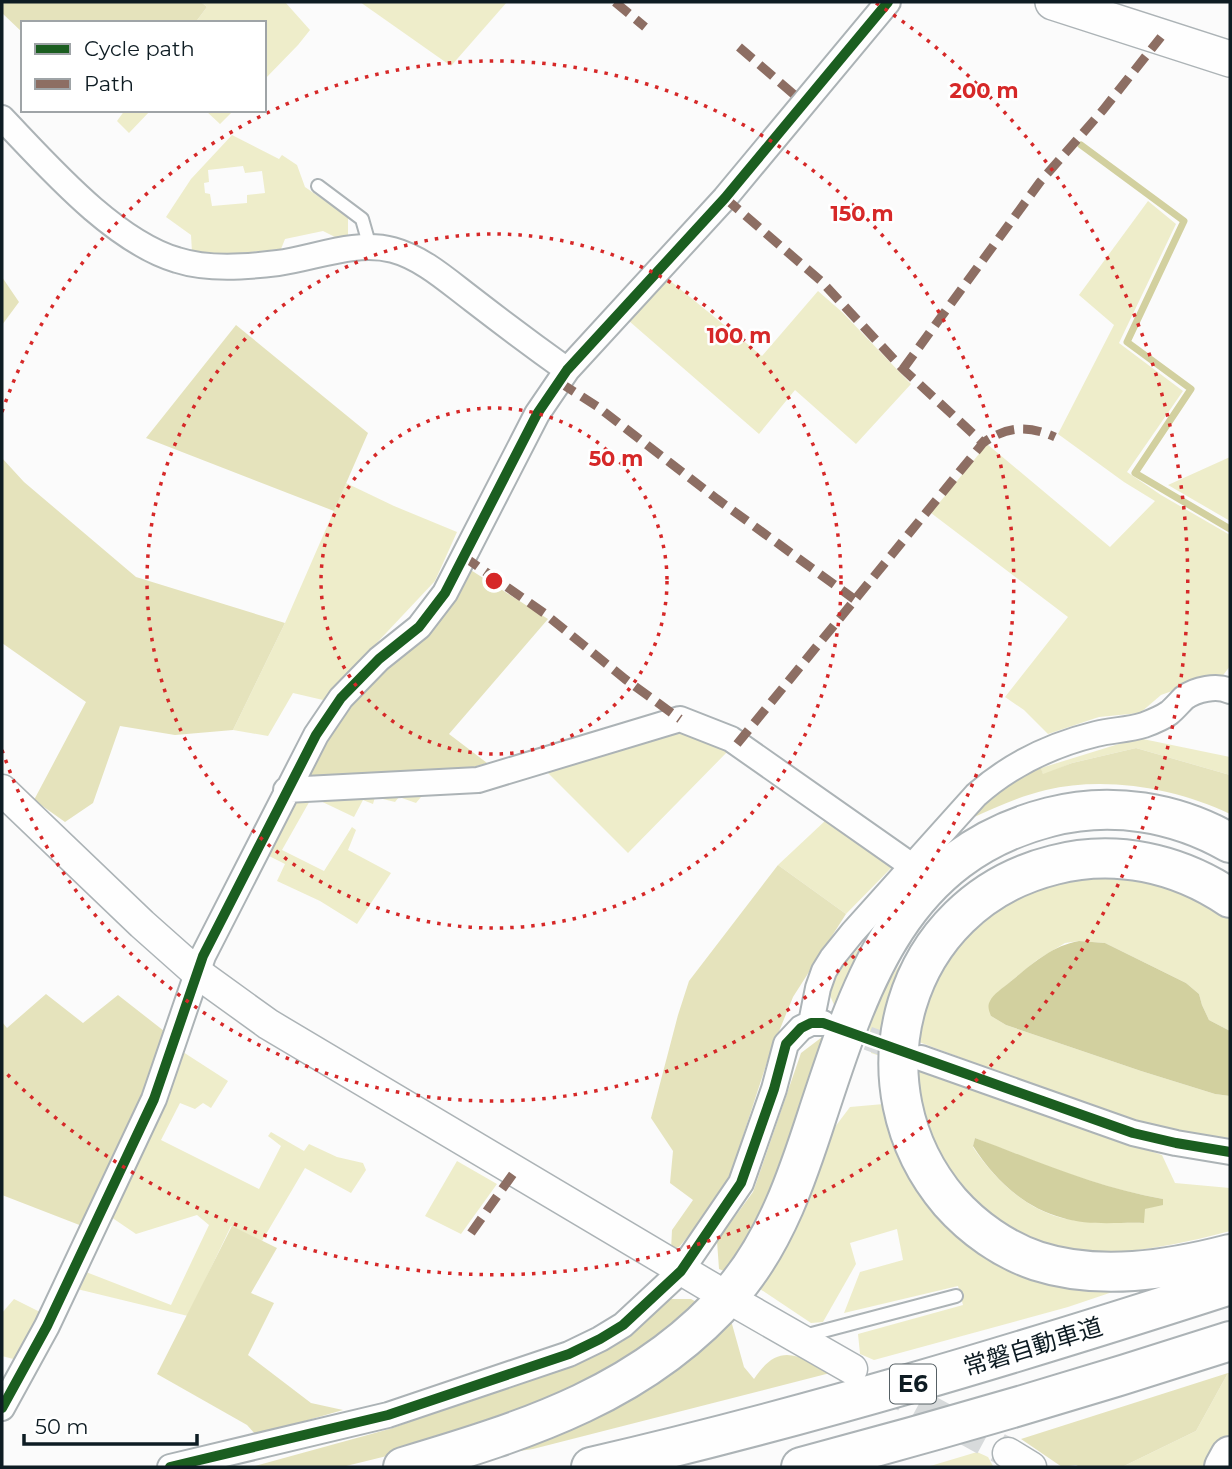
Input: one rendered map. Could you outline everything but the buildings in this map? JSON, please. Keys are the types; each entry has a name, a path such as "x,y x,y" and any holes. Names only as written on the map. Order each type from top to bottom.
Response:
{"highway":[{"path":"403,1467 492,1441 595,1397 658,1361 710,1317 735,1289 776,1224 807,1146 856,1005 887,939 906,911 927,888 966,854 1001,833 1030,822 1089,810 1153,813 1182,821 1230,843"},
{"path":"1230,898 1185,873 1131,860 1071,860 1041,868 1009,882 977,902 954,923 934,948 917,976 906,1004 897,1061 903,1113 911,1140 924,1166 958,1211 981,1231 1007,1248 1037,1261 1072,1269 1104,1271 1171,1267 1230,1254"},
{"name":"常磐自動車道","path":"591,1467 662,1451 916,1383 1230,1285"},
{"name":"E6","path":"801,1467 932,1433 1230,1341"},
{"path":"1224,1467 1230,1456"}],"main road":[{"path":"1053,2 1230,59"}],"street":[{"path":"2,1408 47,1326 154,1100 196,972 316,735 341,698 379,659 419,626 444,593 537,414 567,370 725,198 888,2"},
{"path":"2,118 67,186 142,246 178,261 198,265 233,266 274,264 341,250 370,247 404,253 434,271 567,370"},
{"path":"170,1467 388,1415 569,1354 622,1325 681,1271 741,1182 774,1089 786,1044 801,1028 817,1023 818,988 832,958 976,795 1012,767 1052,747 1097,733 1157,720 1169,713 1186,696 1201,691 1221,687 1230,691"},
{"path":"286,790 478,780 680,719 731,739 912,866"},
{"path":"2,790 196,972 268,1024 712,1288"},
{"path":"921,1058 1133,1133 1230,1152"},
{"path":"742,1306 852,1369"}],"lane":[{"path":"318,186 362,219 370,247"},
{"path":"797,1338 956,1296"}],"green space":[{"path":"201,2 285,2 310,30 266,78 266,21 196,21 207,7"},
{"path":"360,2 507,2 451,66"},
{"path":"124,112 149,112 129,133 117,121"},
{"path":"207,112 232,112 220,124"},
{"path":"232,135 279,159 282,155 297,165 305,187 348,217 348,236 339,239 323,231 285,239 281,249 229,254 192,252 191,235 166,217 191,179","holes":["243,166 245,173 262,171 265,193 247,195 247,203 212,206 210,194 205,193 204,183 209,182 208,170"]},
{"path":"1148,201 1176,224 1119,343 1183,391 1127,472 1230,535 1230,666 1221,678 1194,683 1161,695 1140,713 1099,717 1048,734 1024,710 1005,697 1068,617 931,513 987,444 1110,547 1155,501 1058,434 1114,325 1079,295"},
{"path":"668,279 762,356 818,291 842,312 911,384 856,444 795,390 759,434 629,321"},
{"path":"1230,457 1230,521 1168,485"},
{"path":"346,483 457,532 435,581 323,700 293,693 268,736 233,730 285,623"},
{"path":"680,727 731,748 628,853 545,770"},
{"path":"1138,738 1230,757 1230,775 1136,748 1072,763 1043,775 1041,768"},
{"path":"412,793 421,797 416,803 399,797 395,802 375,797 373,804 363,800 354,817 312,797 282,850 324,871 352,827 356,830 348,850 391,873 357,924 320,901 277,881 285,864 263,853 296,795"},
{"path":"826,820 895,864 846,914 778,865"},
{"path":"1085,872 1152,875 1230,916 1230,1031 1209,1020 1199,994 1186,983 1105,943 1079,941 1065,943 1037,960 998,992 991,1016 1006,1025 1141,1071 1215,1094 1230,1096 1230,1138 1180,1133 1114,1115 919,1042 920,1020 945,960 990,912 1017,893"},
{"path":"884,920 837,1012 829,993 836,973"},
{"path":"912,947 883,1057 871,1053 869,1017 887,983"},
{"path":"183,1052 228,1081 211,1108 203,1103 195,1109 180,1103 161,1140 259,1189 281,1146 268,1136 271,1132 304,1151 309,1144 337,1157 363,1163 366,1170 351,1193 305,1168 262,1241 231,1226 188,1316 77,1289 86,1272 171,1305 209,1225 197,1215 136,1234 111,1217"},
{"path":"915,1068 1162,1155 1175,1183 1230,1188 1230,1231 1195,1240 1119,1252 1083,1252 1030,1239 984,1210 964,1191 947,1169 922,1121","holes":["975,1138 1091,1181 1163,1199 1163,1204 1144,1209 1144,1223 1085,1222 1052,1215 1025,1201 1001,1182 973,1147"]},
{"path":"895,1103 967,1231 1145,1281 1068,1307 874,1360 860,1354 858,1334 963,1305 958,1286 844,1313 860,1272 903,1260 897,1229 850,1243 856,1264 823,1322 811,1323 751,1283 819,1148 850,1107"},
{"path":"457,1161 497,1184 461,1234 425,1216"},
{"path":"14,1299 42,1313 17,1360 2,1356 2,1313"},
{"path":"1228,1373 1230,1467 1122,1467 1196,1431"},
{"path":"977,1452 988,1457 993,1466 927,1467"}],"shaded area":[{"path":"2,2 201,2 207,7 196,21 21,21 21,31 2,13"},
{"path":"2,277 19,302 2,325"},
{"path":"236,325 368,433 334,511 146,438"},
{"path":"2,458 24,482 136,577 285,623 233,730 175,735 120,726 93,803 65,822 34,800 86,702 2,643"},
{"path":"466,567 548,619 449,734 487,763 463,770 307,782 305,777 333,727"},
{"path":"1136,748 1230,775 1230,814 1163,791 1092,784 1046,790 970,819 1003,790 1041,768 1043,774 1072,763"},
{"path":"778,865 846,914 793,997 769,1056 729,1179 690,1234 679,1247 671,1250 672,1230 693,1200 670,1183 673,1151 651,1118 678,1015 689,981"},
{"path":"1079,941 1105,943 1186,983 1199,994 1209,1020 1230,1031 1230,1096 1215,1094 1141,1071 1006,1025 991,1016 989,1003 998,991 1050,952"},
{"path":"46,994 83,1023 118,995 164,1031 133,1124 82,1226 2,1195 2,1022 7,1028"},
{"path":"830,1031 774,1193 729,1273 719,1269 717,1241 753,1192 801,1053"},
{"path":"975,1138 1091,1181 1163,1199 1163,1205 1145,1209 1144,1223 1083,1222 1063,1218 1035,1207 1011,1191 973,1146"},
{"path":"232,1226 277,1248 251,1293 274,1303 248,1355 311,1403 343,1410 256,1435 247,1425 157,1374"},
{"path":"666,1299 691,1299 702,1305 605,1375 519,1412 395,1454 342,1467 251,1467 393,1428 505,1386 577,1364 623,1341"},
{"path":"724,1320 732,1324 744,1367 754,1379 772,1359 790,1355 834,1372 533,1449 467,1459"},
{"path":"1228,1373 1196,1431 1122,1467 1062,1467 1021,1439"}],"waterway":[{"path":"1081,145 1184,221 1127,342 1191,389 1135,473 1230,529"}],"tunnel":[{"path":"834,1026 911,1054"},
{"path":"879,1383 1008,1453"}],"marked path":[{"path":"615,2 645,27"},
{"path":"903,369 1040,182 1103,110 1161,37"},
{"path":"739,47 805,104"},
{"path":"725,198 821,281 903,369 983,443"},
{"path":"559,382 598,407 717,499 854,599"},
{"path":"737,744 983,443 1001,433 1018,429 1036,430 1055,437"},
{"path":"463,556 544,613 625,679 680,719"},
{"path":"471,1233 515,1171"}],"cycle path":[{"path":"2,1408 47,1326 154,1099 203,956 316,735 341,698 379,659 419,627 445,593 537,414 567,370 725,198 888,2"},
{"path":"170,1467 388,1415 569,1354 623,1325 681,1271 741,1183 774,1089 786,1044 801,1028 811,1023 823,1023 1133,1133 1230,1152"}]}
